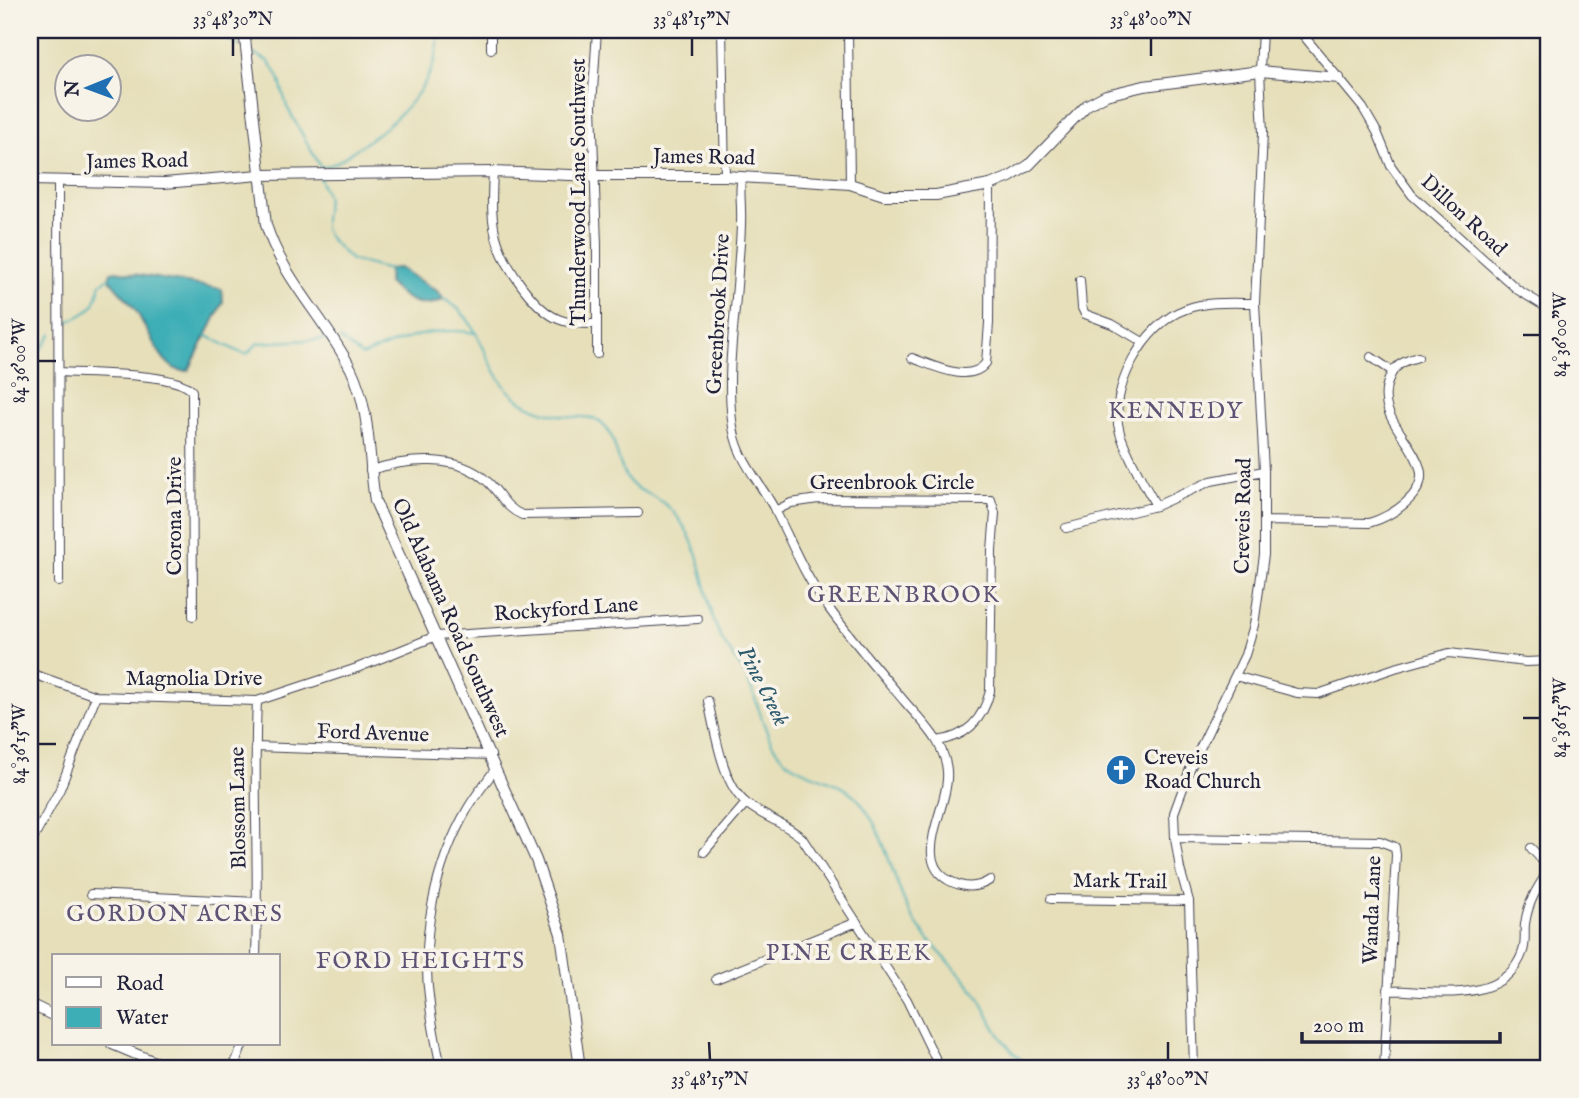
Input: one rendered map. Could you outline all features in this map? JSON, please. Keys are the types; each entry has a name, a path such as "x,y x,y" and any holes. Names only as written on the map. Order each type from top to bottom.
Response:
{"street":[{"name":"Old Alabama Road Southwest","path":"244,30 266,225 274,250 288,275 330,333 351,370 361,395 369,436 370,470 375,501 536,860 561,934 580,1068"},
{"path":"491,30 491,50"},
{"name":"Thunderwood Lane Southwest","path":"597,30 592,106 596,176 597,354"},
{"path":"722,30 725,176"},
{"path":"848,30 850,184"},
{"name":"Creveis Road","path":"1194,1068 1189,901 1180,869 1174,813 1215,715 1245,655 1254,625 1264,555 1264,471 1255,303 1263,133 1260,71 1262,30"},
{"name":"Dillon Road","path":"1299,30 1363,108 1377,132 1391,166 1412,195 1518,290 1549,309"},
{"name":"James Road","path":"30,180 164,183 260,175 494,172 596,176 725,176 850,184 895,196 936,195 990,185 1010,177 1029,165 1087,105 1105,95 1144,86 1260,71 1339,78"},
{"path":"494,172 492,208 497,242 507,263 526,290 550,314 574,323 597,324"},
{"name":"Greenbrook Drive","path":"742,177 739,260 731,346 732,421 743,459 775,511 823,601 937,741 947,768 947,780 932,837 934,863 943,876 956,883 974,886 984,885 990,880"},
{"path":"58,182 60,582"},
{"path":"912,358 942,370 962,372 977,370 986,363 989,324 990,185"},
{"path":"1080,280 1085,314 1112,324 1143,342"},
{"path":"1156,506 1120,433 1117,416 1120,393 1129,367 1156,326 1184,309 1220,303 1255,303"},
{"path":"1371,357 1392,371"},
{"path":"1264,522 1369,523 1381,519 1415,494 1421,480 1420,468 1388,414 1386,396 1392,371 1403,361 1418,357"},
{"name":"Corona Drive","path":"60,372 163,378 182,383 192,391 193,616"},
{"path":"370,470 419,462 457,464 481,475 507,505 523,515 638,513"},
{"path":"1066,528 1156,506 1211,481 1264,471"},
{"name":"Greenbrook Circle","path":"775,511 802,500 818,499 991,500 995,513 990,691 982,713 970,730 953,738 937,741"},
{"name":"Rockyford Lane","path":"436,636 698,619"},
{"name":"Magnolia Drive","path":"30,673 96,696 257,701 357,668 436,636"},
{"path":"1236,676 1297,693 1318,694 1449,653 1526,662 1549,660"},
{"path":"30,845 60,789 96,696"},
{"name":"Blossom Lane","path":"256,954 257,701"},
{"path":"708,701 730,783 746,803 790,827 803,838 907,1000 940,1068"},
{"name":"Ford Avenue","path":"255,747 491,755"},
{"path":"440,1068 427,978 429,919 449,848 468,808 496,768"},
{"path":"704,852 746,803"},
{"name":"Wanda Lane","path":"1175,838 1366,840 1388,843 1395,847 1384,1068"},
{"path":"1388,990 1468,991 1488,987 1509,974 1522,953 1529,903 1549,869 1531,848"},
{"path":"91,894 258,902"},
{"name":"Mark Trail","path":"1051,899 1189,901"},
{"path":"716,979 857,922"},
{"path":"30,1004 52,1015"},
{"path":"117,1046 169,1068"},
{"path":"233,1068 242,1046"}],"water":[{"path":"399,268 437,291 442,300 419,303 400,294 388,283 389,269"},
{"path":"111,272 222,289 223,302 189,370 180,371 164,359 134,308 109,278"}],"waterway":[{"path":"212,30 239,46"},
{"path":"322,167 337,162 374,137 415,98 433,66 438,30"},
{"path":"255,54 268,61 274,69 287,107 321,168"},
{"path":"320,178 327,199 324,229 330,239 351,260 389,270"},
{"path":"64,324 93,306 101,283 109,278"},
{"name":"Pine Creek","path":"444,299 466,318 501,381 516,398 539,410 565,416 589,417 602,424 612,437 622,470 629,481 665,504 679,519 695,550 718,632 747,679 772,743 791,764 839,785 861,803 876,827 906,905 920,929 975,992 997,1031 1030,1068"},
{"path":"340,339 362,356 403,340 431,333 475,333"},
{"path":"30,365 52,334"},
{"path":"205,335 247,354 258,343 327,339"}],"place":[{"name":"Creveis Road Church","path":"1121,770"}],"district":[{"name":"KENNEDY","path":"1176,411"},
{"name":"GREENBROOK","path":"904,595"},
{"name":"GORDON ACRES","path":"175,914"},
{"name":"PINE CREEK","path":"849,953"},
{"name":"FORD HEIGHTS","path":"421,961"}]}
